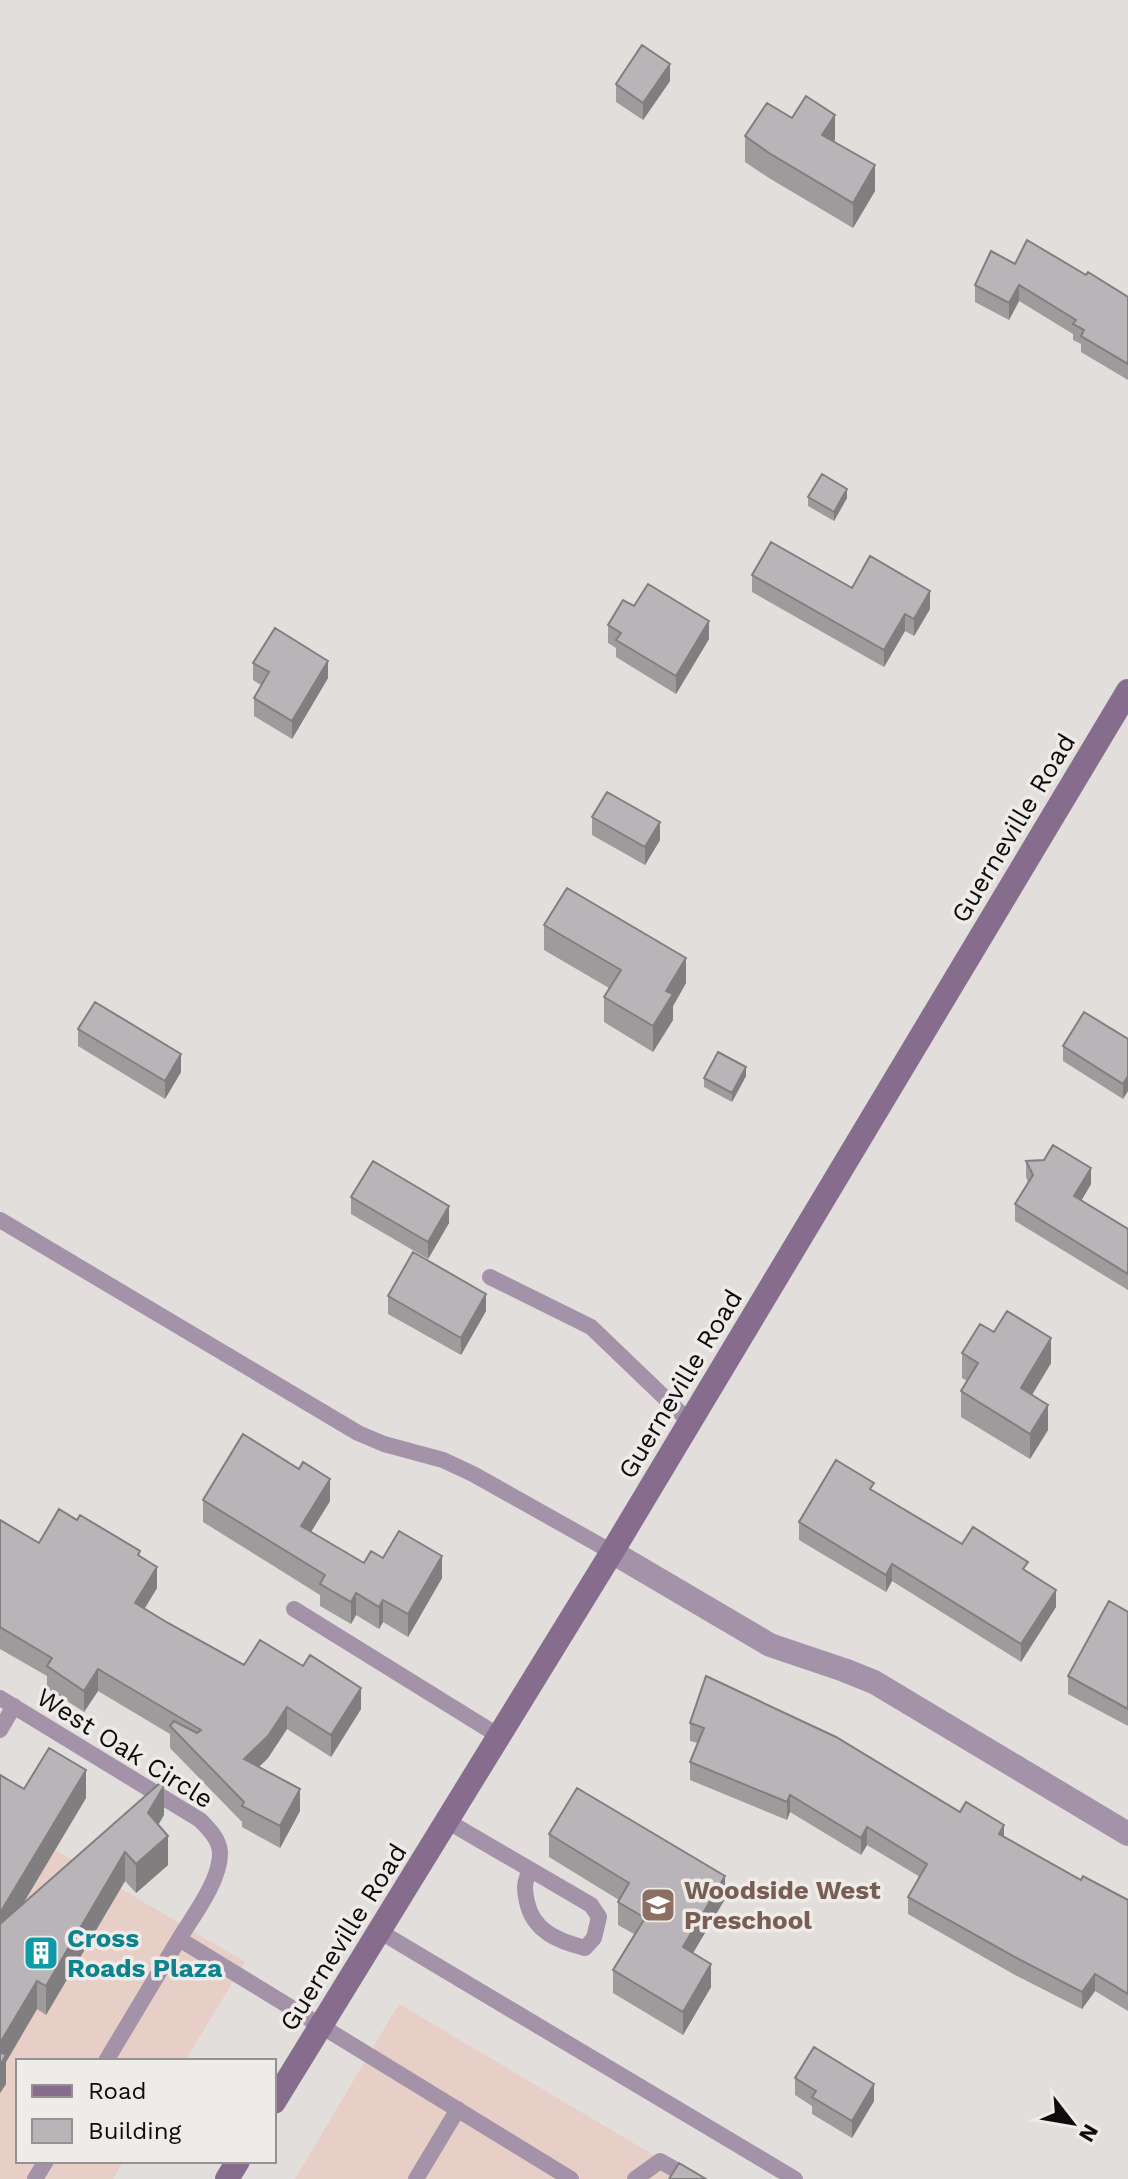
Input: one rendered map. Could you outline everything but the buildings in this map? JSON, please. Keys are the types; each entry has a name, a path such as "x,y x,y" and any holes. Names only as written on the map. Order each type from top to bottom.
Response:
{"main road":[{"name":"Guerneville Road","path":"276,2099 612,1552 1128,691"}],"street":[{"path":"612,1552 770,1645 874,1682 1128,1834"}],"lane":[{"path":"0,1220 358,1433 384,1444 443,1460 473,1474 612,1552"},
{"path":"490,1277 591,1327 690,1422"},
{"path":"294,1609 499,1736"},
{"name":"West Oak Circle","path":"0,1730 7,1702 200,1820 212,1832 220,1850 218,1870 209,1889 107,2059"},
{"path":"447,1821 591,1905 599,1917 594,1938 585,1948 561,1942 535,1924 523,1885 530,1870"},
{"path":"379,1931 795,2179"},
{"path":"179,1939 571,2179"},
{"path":"416,2179 458,2109"},
{"path":"635,2179 660,2161 692,2179"}],"shaded area":[{"path":"23,1831 245,1962 186,2059 16,2059 16,2163 123,2163 113,2179 0,2179 0,1868"},
{"path":"399,2004 694,2179 295,2179"}],"place":[{"name":"Woodside West Preschool","path":"658,1905"},
{"name":"Cross Roads Plaza","path":"41,1953"}]}
